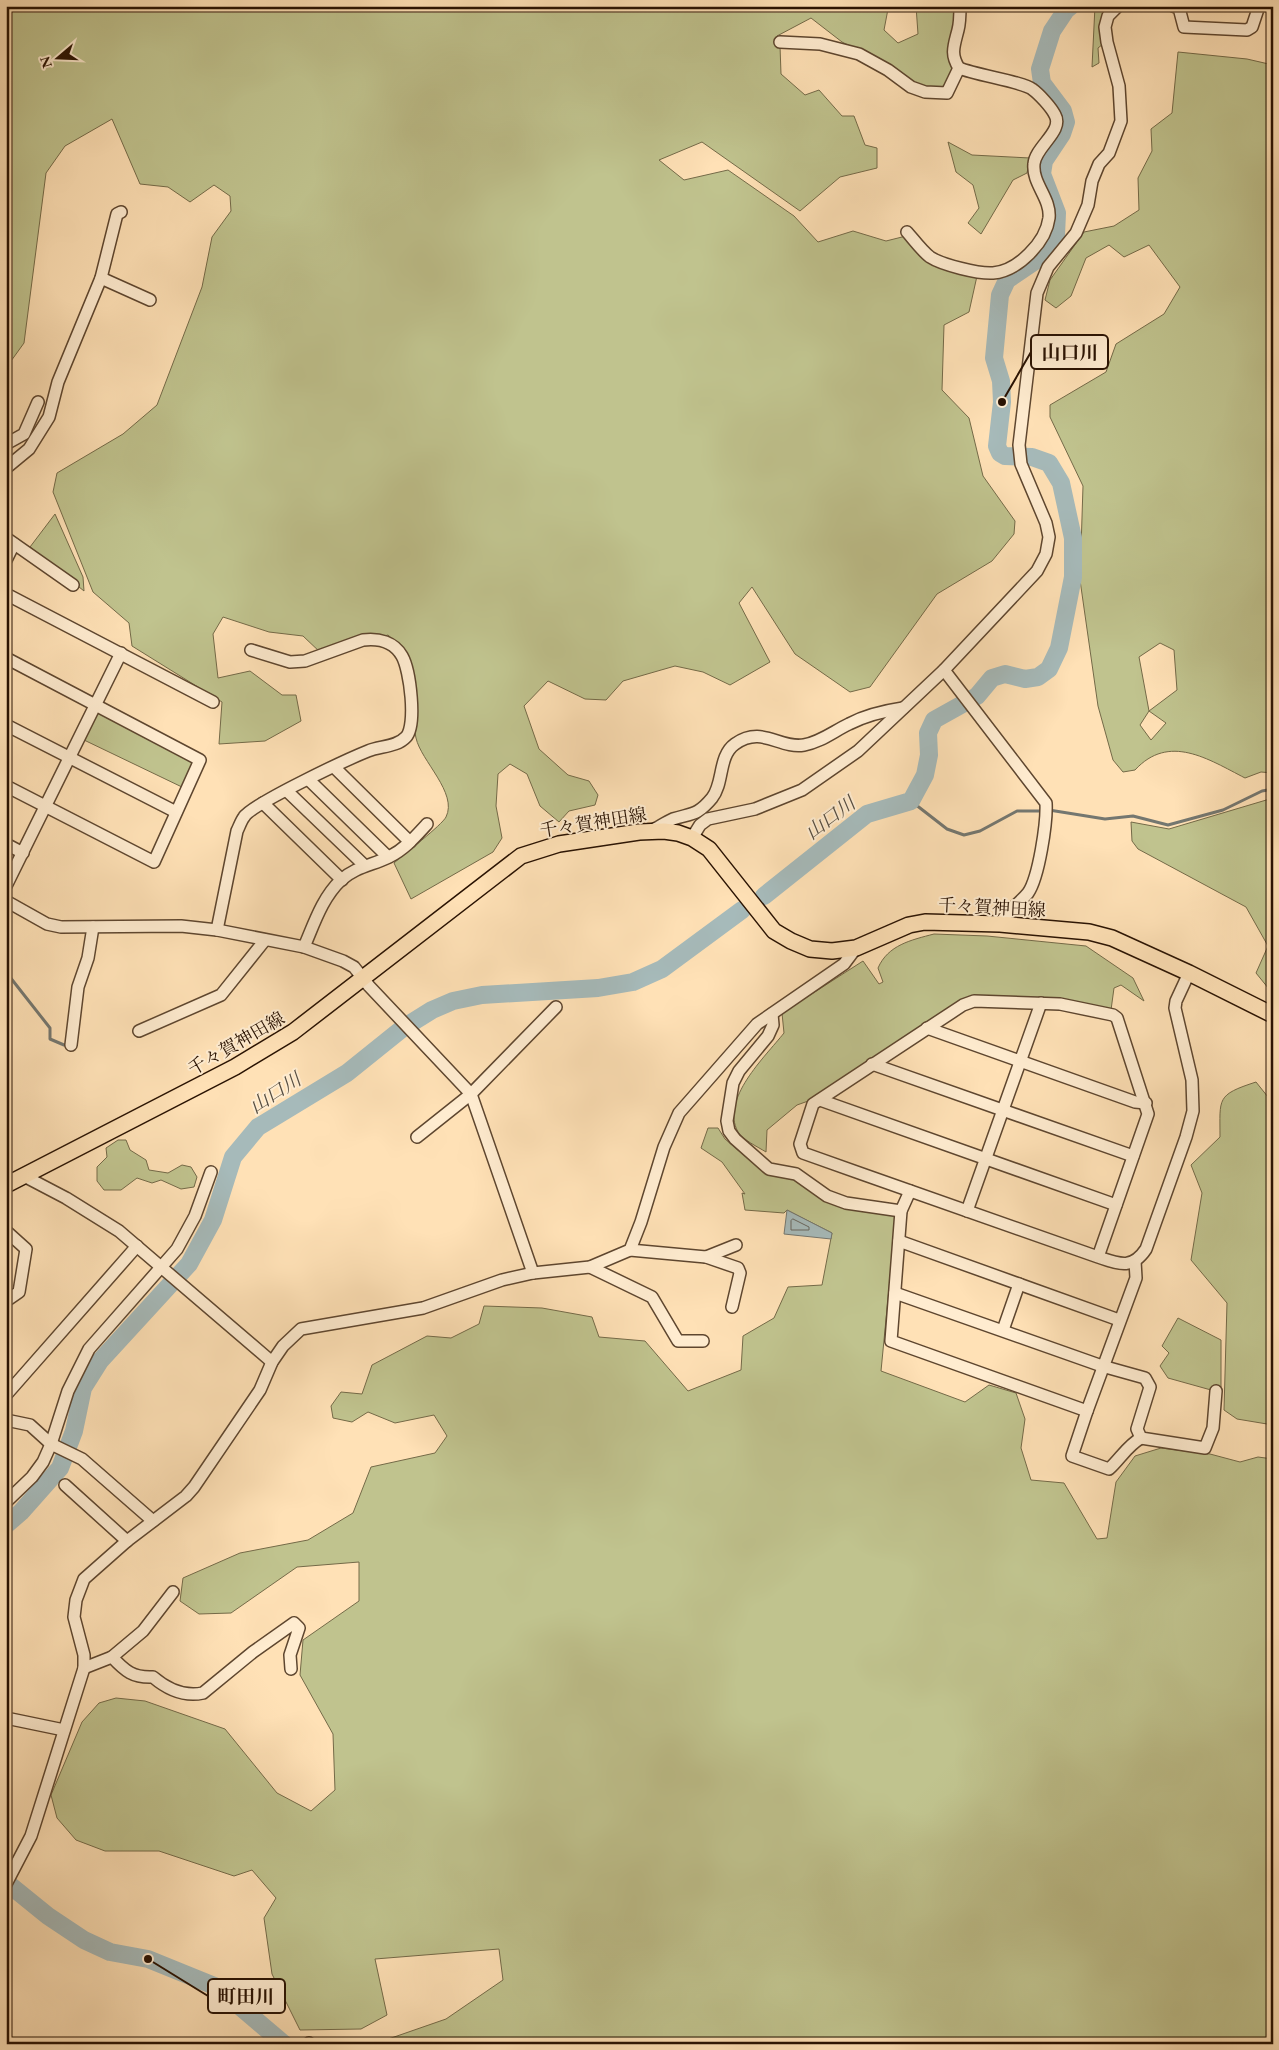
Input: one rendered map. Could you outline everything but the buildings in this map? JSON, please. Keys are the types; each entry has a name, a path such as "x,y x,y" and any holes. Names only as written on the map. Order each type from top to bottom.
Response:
{"main road":[{"name":"千々賀神田線","path":"6,1185 236,1067 293,1032 521,856 559,844 652,831 664,831 692,838 709,850 724,866 774,930 791,942 810,949 832,951 856,948 909,926 924,922 1000,924 1089,932 1112,938 1270,1011"}],"street":[{"path":"907,232 930,257 950,265 993,273 1010,267 1034,250 1044,236 1049,217 1048,204 1035,178 1033,166 1036,153 1054,132 1057,123 1056,115 1032,88 960,68 954,60 953,47 959,28 960,6"},
{"path":"692,838 700,826 708,819 755,809 802,790 858,751 944,670 1028,583 1046,554 1049,537 1046,523 1021,464 1019,445 1034,305 1048,267 1076,233 1088,205 1092,180 1099,164 1109,153 1121,121 1119,86 1107,42 1105,27 1108,16 1118,6"},
{"path":"1173,6 1179,8 1184,27 1247,30 1252,27 1259,6"},
{"path":"780,42 820,44 859,54 888,70 910,87 925,92 948,93 960,68"},
{"path":"6,468 29,449 49,417 58,382 102,278 117,214 121,212"},
{"path":"1034,250 1048,267"},
{"path":"102,278 150,300"},
{"path":"6,444 24,434 38,402"},
{"path":"6,560 10,541 73,585"},
{"path":"6,594 213,702"},
{"path":"217,930 237,831 244,816 263,803 366,752 402,742 412,726 409,676 405,660 398,649 387,642 372,639 363,640 322,657 290,662 250,650"},
{"path":"6,886 121,653"},
{"path":"6,658 200,760 154,862 6,786"},
{"path":"944,670 1046,803 1047,817 1034,880 1028,892 1006,914 1000,924"},
{"path":"652,831 673,820 690,817 701,809 717,791 726,755 733,745 742,739 755,736 768,737 790,744 802,745 817,742 868,715 903,708"},
{"path":"6,725 176,812"},
{"path":"334,767 410,842"},
{"path":"309,780 388,857"},
{"path":"287,791 364,865"},
{"path":"263,803 342,880"},
{"path":"304,947 322,907 342,880 364,865 388,857 410,842 427,824"},
{"path":"6,844 22,853"},
{"path":"6,901 48,924 61,927 181,926 217,930 304,947 354,967 470,1094 533,1273"},
{"path":"71,1045 78,987 88,958 93,927"},
{"path":"139,1031 221,995 265,940"},
{"path":"630,1250 664,1147 679,1113 743,1037 772,1014 844,964 856,948"},
{"path":"1098,1257 1148,1114 1117,1018 1113,1015 1060,1004 974,1001 963,1005 813,1104 800,1144 803,1153 1098,1257 1127,1264 1135,1261 1146,1248 1194,1111 1192,1080 1175,1008 1176,1000 1189,973"},
{"path":"967,1211 1041,1003"},
{"path":"417,1137 470,1094 556,1007"},
{"path":"772,1014 773,1025 768,1036 739,1072 733,1083 727,1121 729,1131 735,1139 769,1169 796,1174 826,1196 846,1203 901,1211"},
{"path":"927,1028 1135,1102 1146,1103"},
{"path":"872,1064 1133,1156"},
{"path":"820,1100 1116,1205"},
{"path":"6,1502 32,1477 43,1462 51,1444 68,1391 89,1349 160,1266 177,1249 195,1216 211,1172"},
{"path":"24,1176 66,1198 119,1231 272,1362"},
{"path":"910,1191 901,1211 891,1341 1088,1411"},
{"path":"6,1231 26,1250 19,1292 6,1301"},
{"path":"899,1241 1119,1320"},
{"path":"706,1257 736,1245"},
{"path":"6,1395 138,1246"},
{"path":"9,1880 31,1836 84,1668 84,1655 74,1617 76,1600 84,1580 127,1541 186,1496 194,1487 260,1390 272,1362 283,1346 301,1329 423,1308 502,1280 533,1273 590,1267 630,1250 706,1257 738,1268 740,1273 732,1307"},
{"path":"1135,1261 1136,1278 1102,1366 1072,1456 1109,1469 1125,1454 1131,1443 1141,1438 1205,1448 1213,1428 1216,1391"},
{"path":"590,1267 652,1297 678,1341 703,1341"},
{"path":"1002,1330 1019,1284"},
{"path":"896,1293 1102,1366 1145,1378 1150,1387 1137,1429 1141,1438"},
{"path":"6,1420 30,1425 51,1444 82,1458 153,1521"},
{"path":"65,1485 127,1541"},
{"path":"84,1668 112,1657 143,1631 173,1592"},
{"path":"112,1657 127,1673 139,1678 153,1677 166,1688 193,1695 203,1693 253,1652 294,1623 299,1628 290,1655 291,1669"},
{"path":"6,1718 64,1730"}],"green space":[{"path":"6,6 895,6 888,9 884,30 898,43 918,34 916,6 957,6 957,22 948,49 954,68 946,90 920,88 890,66 842,42 811,18 777,36 780,46 781,74 805,95 819,90 842,116 854,116 865,145 877,148 877,168 840,177 800,211 702,142 659,160 684,180 728,170 794,216 818,242 853,231 886,241 906,236 938,267 977,276 969,312 944,325 942,390 969,418 983,476 1015,521 1014,534 992,561 937,594 870,687 850,692 795,654 752,587 739,603 770,662 730,685 703,672 675,666 623,681 606,700 585,699 548,681 524,706 539,749 568,775 589,781 598,795 595,805 569,811 559,822 540,806 527,774 510,764 498,774 496,806 502,838 493,852 411,899 394,863 443,821 448,808 443,788 424,757 416,738 412,683 406,658 399,646 388,635 322,654 303,636 269,632 223,617 213,634 218,678 250,671 282,695 296,695 301,721 265,741 219,744 222,702 132,646 129,623 93,592 53,492 57,473 123,434 157,405 202,287 212,237 231,211 230,196 214,185 190,202 168,187 140,184 112,119 65,146 46,173 24,343 6,368"},
{"path":"1095,6 1110,6 1102,21 1103,44 1098,48 1099,63 1092,67"},
{"path":"1178,52 1247,59 1273,65 1273,773 1261,772 1245,778 1203,757 1175,751 1161,753 1148,759 1135,770 1123,772 1113,760 1098,706 1080,580 1083,486 1050,417 1050,405 1106,372 1116,344 1164,314 1180,287 1149,245 1124,257 1109,245 1086,258 1071,296 1056,308 1045,300 1050,280 1084,232 1114,226 1139,210 1138,178 1152,151 1151,129 1172,113","holes":["1160,643 1174,650 1177,690 1149,711 1139,657","1149,711 1166,723 1151,740 1140,725"]},
{"path":"948,142 972,155 1030,158 1027,173 1013,180 981,234 968,223 979,208 973,185 956,172"},
{"path":"55,514 83,577 84,591 30,547"},
{"path":"101,710 195,760 184,788 84,740 97,712"},
{"path":"1273,798 1273,994 1256,973 1268,946 1246,907 1138,849 1132,841 1131,822 1169,829"},
{"path":"934,934 987,936 1086,946 1133,978 1144,1001 1121,985 1114,988 1111,1010 970,998 811,1100 797,1105 767,1130 766,1152 740,1135 734,1119 735,1106 747,1079 784,1033 782,1013 863,961 879,984 883,982 878,968 888,954 909,941"},
{"path":"1256,1082 1268,1097 1273,1097 1273,1425 1237,1419 1224,1410 1227,1303 1191,1260 1202,1193 1191,1165 1220,1137 1220,1114 1223,1100 1227,1095 1243,1086"},
{"path":"708,1128 718,1128 725,1139 766,1174 795,1180 820,1198 844,1207 896,1216 881,1371 965,1402 989,1385 1016,1393 1025,1419 1021,1448 1031,1480 1064,1483 1097,1539 1107,1538 1116,1482 1135,1456 1161,1448 1210,1454 1240,1462 1258,1457 1273,1459 1273,2044 374,2044 446,2019 503,1980 499,1949 375,1959 387,2015 361,2029 300,2030 272,1974 264,1918 276,1898 252,1870 234,1876 159,1851 105,1851 76,1840 57,1818 51,1795 82,1722 99,1703 116,1698 145,1701 225,1729 277,1793 311,1811 335,1790 333,1734 300,1675 303,1640 359,1601 359,1562 297,1567 231,1613 199,1614 180,1601 183,1578 240,1553 308,1540 353,1513 371,1467 435,1453 447,1436 434,1415 395,1423 368,1412 352,1422 333,1418 331,1406 341,1392 362,1394 372,1365 427,1336 451,1338 479,1324 484,1306 542,1308 592,1317 599,1337 645,1341 688,1391 741,1370 743,1336 774,1318 788,1287 822,1285 832,1233 787,1210 784,1213 745,1210 742,1193 745,1194 722,1162 701,1148"},
{"path":"118,1140 126,1140 130,1150 146,1160 149,1170 168,1173 182,1165 191,1167 197,1177 194,1187 181,1189 161,1180 152,1183 137,1178 121,1190 104,1190 97,1181 97,1167 107,1157 106,1148"},
{"path":"1178,1318 1221,1340 1221,1387 1211,1390 1168,1378 1160,1366 1169,1353 1162,1346"}],"water":[{"path":"787,1210 832,1233 831,1239 784,1234"}],"waterway":[{"name":"山口川","path":"764,896 867,814 911,801 925,775 929,755 928,733 934,720 977,696 992,678 1005,674 1025,679 1038,677 1049,669 1059,648 1073,577 1073,538 1061,483 1049,463 1032,457 1005,456 1000,453 997,446 1002,402 1001,381 994,358 1000,295 1007,280 1038,259 1056,235 1057,213 1042,174 1044,161 1062,134 1066,122 1063,111 1042,83 1040,69 1052,31 1066,10 1071,6"},
{"path":"1049,810 1105,819 1133,816 1168,825 1223,810 1262,791 1273,789"},
{"path":"911,801 947,829 964,835 980,831 1017,811 1043,811"},
{"name":"山口川","path":"6,1525 21,1512 60,1468 74,1431 83,1388 100,1361 189,1264 213,1220 233,1157 258,1127 347,1073 403,1028 432,1010 453,1001 482,995 598,988 633,982 662,969 742,910"},
{"path":"6,972 50,1028 50,1039 64,1045"},
{"path":"6,1882 48,1916 84,1940 110,1952 148,1959 217,1987 284,2044"}],"place":[{"name":"山口川","path":"1002,402"},
{"name":"町田川","path":"148,1959"}]}
